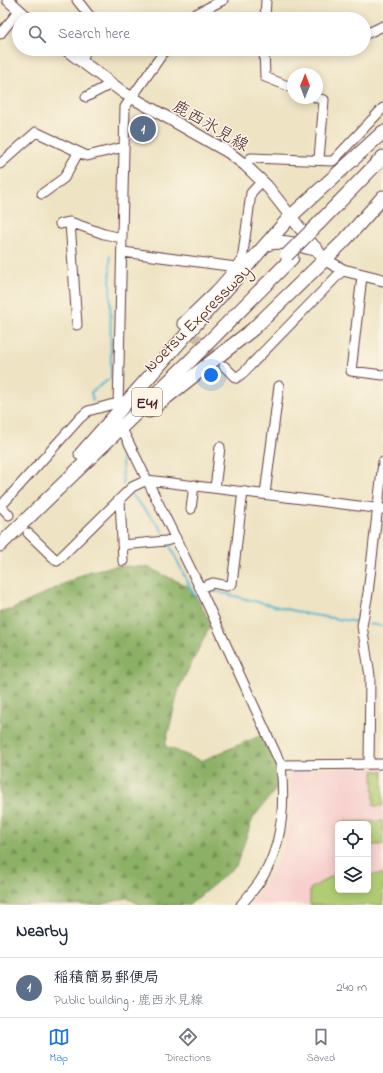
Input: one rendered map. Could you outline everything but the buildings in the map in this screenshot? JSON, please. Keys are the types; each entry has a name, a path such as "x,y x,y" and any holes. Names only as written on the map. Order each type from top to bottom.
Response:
{"highway":[{"path":"83,458 290,217 383,132"},
{"name":"Noetsu Expressway","path":"0,536 191,360 321,225 383,157"},
{"name":"Noetsu Expressway","path":"321,225 383,166"},
{"path":"83,458 253,329 320,254 344,241 383,197"},
{"path":"267,244 282,242 320,254"},
{"name":"Noetsu Expressway","path":"0,545 83,458"}],"main road":[{"path":"9,0 19,11"},
{"name":"鹿西氷見線","path":"74,56 132,98 228,152 245,165 262,181 320,254 343,270 362,276 383,280"}],"street":[{"path":"77,0 86,12"},
{"path":"200,12 223,0"},
{"path":"265,12 266,0"},
{"path":"0,34 12,19"},
{"path":"371,32 383,26"},
{"path":"82,62 84,56"},
{"path":"10,515 0,506 80,418 88,411 117,406 125,107 161,56"},
{"path":"264,56 265,77 287,86"},
{"path":"86,97 112,84"},
{"path":"319,159 323,100"},
{"path":"245,165 251,158 319,159 333,161 383,108"},
{"path":"0,164 36,132 87,156 124,147"},
{"path":"42,194 64,178 78,153"},
{"path":"186,327 182,323 242,261 251,193 262,181"},
{"path":"60,224 70,222 104,234 122,238"},
{"path":"70,222 77,325"},
{"path":"122,252 236,266"},
{"path":"224,366 236,378 243,373 343,270"},
{"path":"362,276 351,371 383,375"},
{"path":"265,494 279,386"},
{"path":"125,435 200,588 282,765 284,785 283,814 276,848 262,878 241,905"},
{"path":"215,488 220,447"},
{"path":"370,764 370,676 362,626 380,509 383,462"},
{"path":"28,533 57,561 132,487 147,480 380,509"},
{"path":"191,509 194,485"},
{"path":"200,588 213,583 226,586 232,584 243,491"},
{"path":"120,500 123,561"},
{"path":"122,545 166,541 176,538"},
{"path":"282,765 383,764"}],"shaded area":[{"path":"383,767 383,905 248,905 265,884 280,857 285,842 291,806 290,769"}],"green space":[{"path":"117,566 147,567 191,588 211,624 179,688 165,746 201,761 262,735 275,763 279,785 253,818 236,866 189,905 141,905 127,898 100,905 0,905 0,611 11,610 90,571"},
{"path":"373,771 383,771 383,806 374,806"},
{"path":"371,821 383,821 383,845 371,845"},
{"path":"383,874 383,905 310,905 310,889 332,876 335,876 335,893 371,893 371,875"}],"waterway":[{"path":"93,401 91,392 111,378 110,256"},
{"path":"121,438 123,485"},
{"path":"131,494 160,527 165,537"},
{"path":"170,546 194,595 196,595"},
{"path":"209,592 214,591 307,614 357,622"},
{"path":"369,624 383,626"}],"tunnel":[{"path":"186,327 220,362"}],"place":[{"name":"稲積簡易郵便局","path":"143,129"}]}
